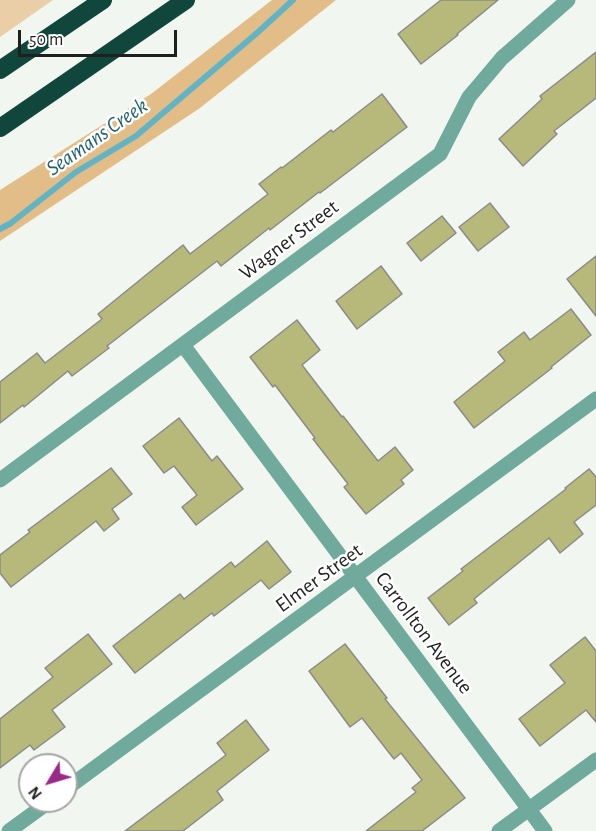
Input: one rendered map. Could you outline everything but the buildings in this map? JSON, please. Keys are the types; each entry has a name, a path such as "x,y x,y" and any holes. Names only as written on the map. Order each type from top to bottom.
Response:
{"highway":[{"path":"0,70 103,0"},
{"path":"0,128 186,0"},
{"path":"0,140 107,55"}],"street":[{"name":"Wagner Street","path":"0,480 440,154 469,97 501,58 568,0"},
{"name":"Carrollton Avenue","path":"183,345 545,831"},
{"name":"Elmer Street","path":"78,780 596,399"},
{"path":"499,831 596,760"},
{"path":"9,831 34,813"}],"shaded area":[{"path":"0,0 53,0 0,37"},
{"path":"272,0 336,0 200,108 0,241 0,190 151,94"}],"waterway":[{"name":"Seamans Creek","path":"0,229 11,223 76,172 136,136 293,0"}]}
